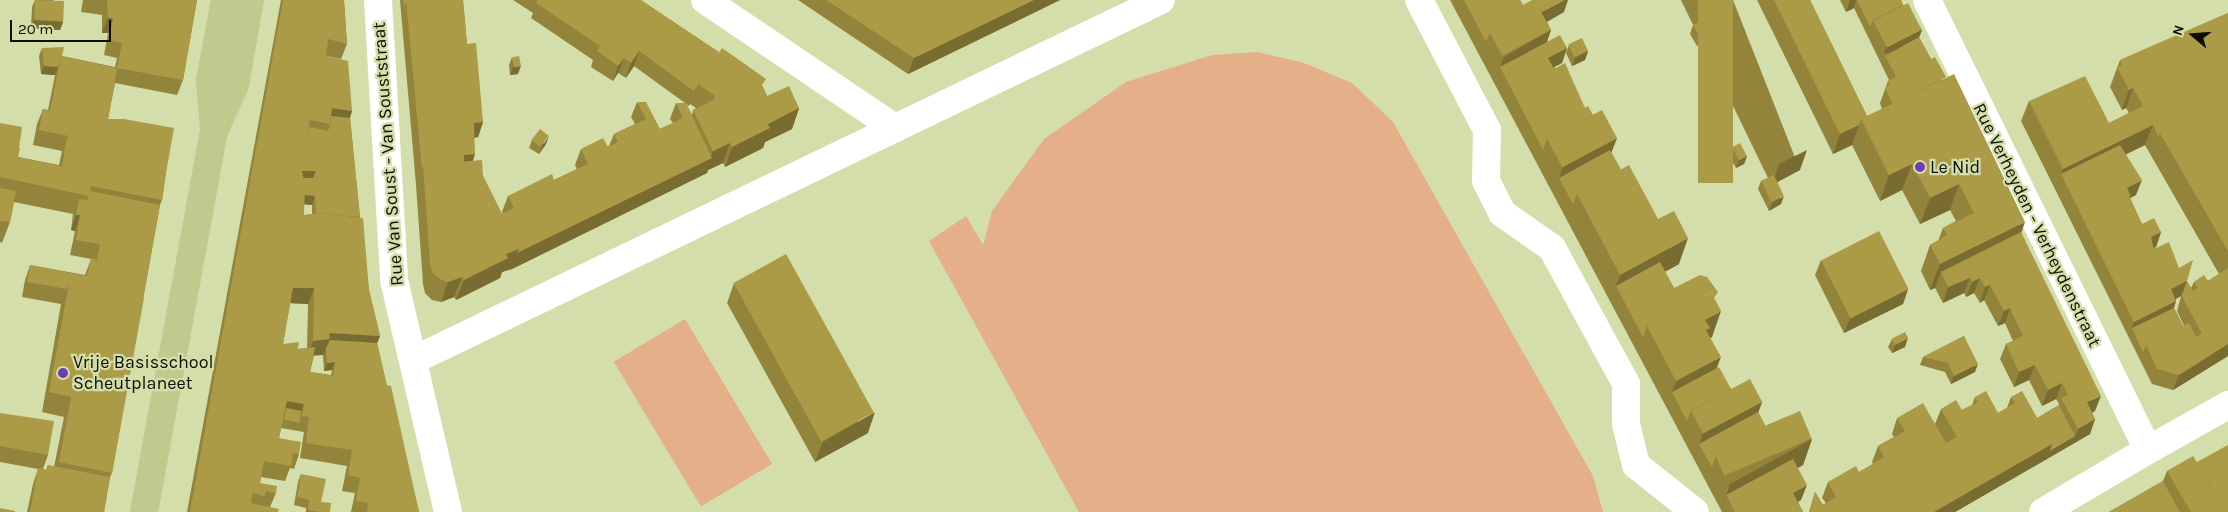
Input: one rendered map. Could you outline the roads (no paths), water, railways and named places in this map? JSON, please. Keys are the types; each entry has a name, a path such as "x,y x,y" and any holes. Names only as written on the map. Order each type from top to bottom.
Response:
{"main road":[{"path":"214,131 210,80 225,0"},
{"path":"144,512 214,131 235,85 250,0"}],"street":[{"name":"Rue Van Soust - Van Souststraat","path":"378,0 394,280 448,512"},
{"path":"705,0 895,128"},
{"path":"414,360 1162,0"},
{"path":"1419,0 1487,130 1486,181 1502,213 1552,248 1626,384 1626,424 1636,466 1695,512"},
{"name":"Rue Verheyden - Verheydenstraat","path":"1927,0 2148,450"},
{"path":"2043,512 2228,405"}],"place":[{"name":"Le Nid","path":"1920,167"},
{"name":"Vrije Basisschool Scheutplaneet","path":"63,373"}]}
